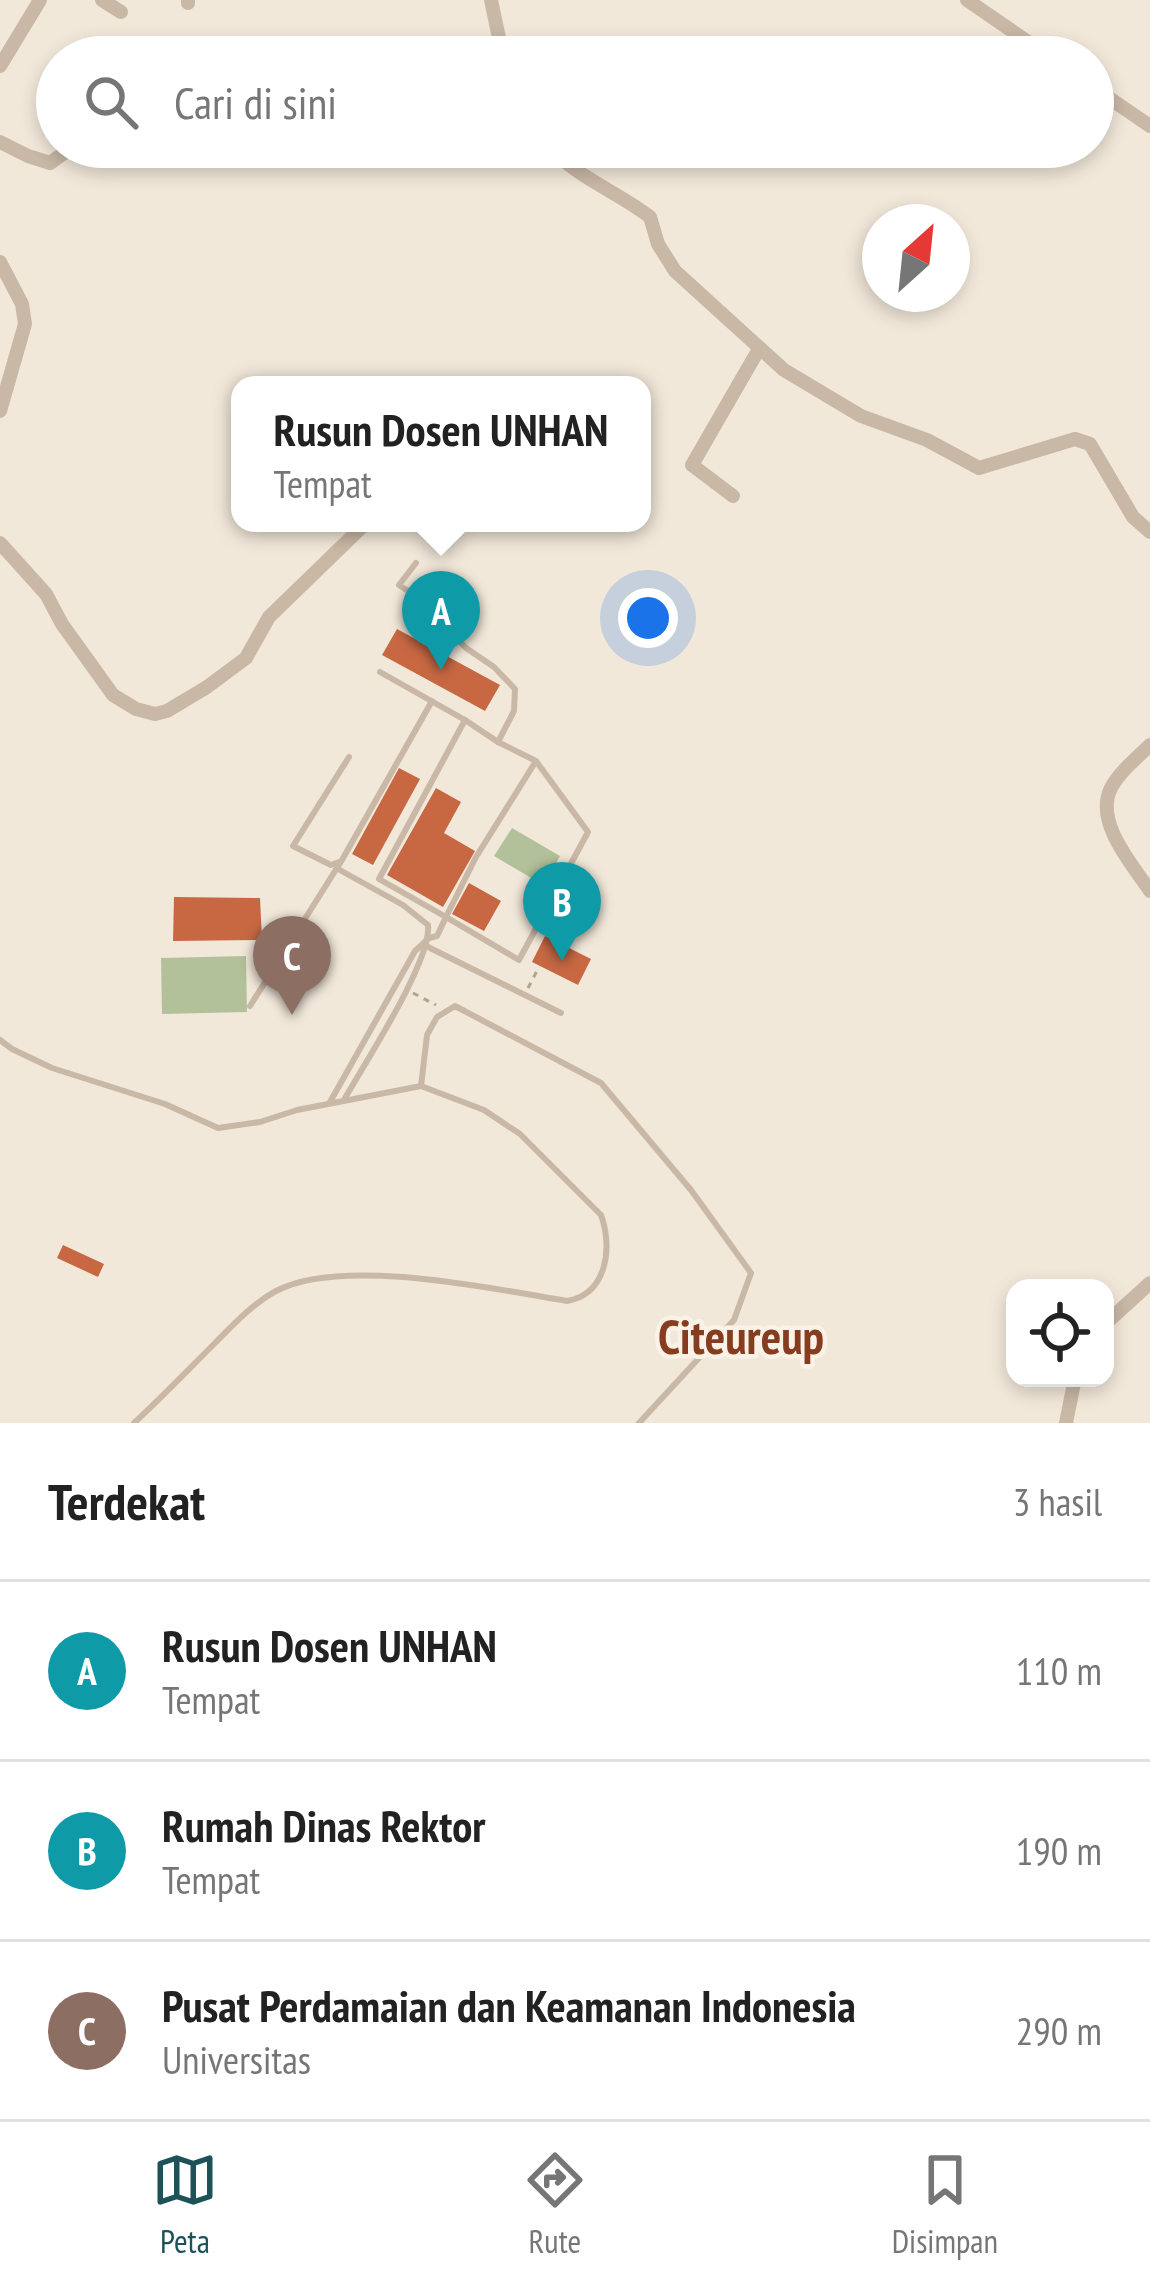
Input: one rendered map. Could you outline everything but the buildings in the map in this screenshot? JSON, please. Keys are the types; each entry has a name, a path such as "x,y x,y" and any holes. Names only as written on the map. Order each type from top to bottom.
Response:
{"street":[{"path":"0,66 40,0"},
{"path":"102,0 121,12"},
{"path":"491,0 499,36"},
{"path":"967,0 1019,36"},
{"path":"1114,101 1150,126"},
{"path":"0,142 36,159"},
{"path":"572,168 650,217 658,244 675,271 784,370 861,416 927,440 979,468 1075,439 1090,444 1133,517 1150,532"},
{"path":"0,262 22,304 25,325 0,411"},
{"path":"733,496 692,465 759,349"},
{"path":"0,543 46,594 113,695 154,714 208,688 246,658 269,616 357,532"},
{"path":"1150,745 1119,776 1108,792 1106,808 1116,840 1150,891"},
{"path":"1114,1316 1150,1283"},
{"path":"1066,1423 1073,1387"}],"lane":[{"path":"416,563 399,585 515,688 514,711 498,742"},
{"path":"380,672 465,720 498,742 536,761 589,832 520,960 379,878 465,720"},
{"path":"250,1006 339,864 432,701"},
{"path":"344,1100 428,942 428,925 404,905 339,864 331,865 293,845 349,757"},
{"path":"330,1102 415,951 437,937 476,857 536,761"},
{"path":"428,942 561,1013"},
{"path":"421,1086 427,1035 437,1017 454,1006 601,1083 691,1190 751,1273 734,1320 639,1423"},
{"path":"0,1040 52,1068 165,1104 218,1128 260,1123 330,1102 421,1086 484,1110 520,1134 601,1215 608,1244 605,1265 584,1296 567,1300 382,1276 319,1276 295,1282 259,1302 134,1423"}],"path":[{"path":"524,995 538,969"},
{"path":"406,989 448,1010"}],"green space":[{"path":"512,828 560,856 543,885 494,856"},
{"path":"246,956 247,1012 162,1014 161,958"}],"place":[{"name":"Rusun Dosen UNHAN","path":"441,670"},
{"name":"Rumah Dinas Rektor","path":"562,961"},
{"name":"Pusat Perdamaian dan Keamanan Indonesia","path":"292,1015"}],"district":[{"name":"Citeureup","path":"741,1337"}]}
